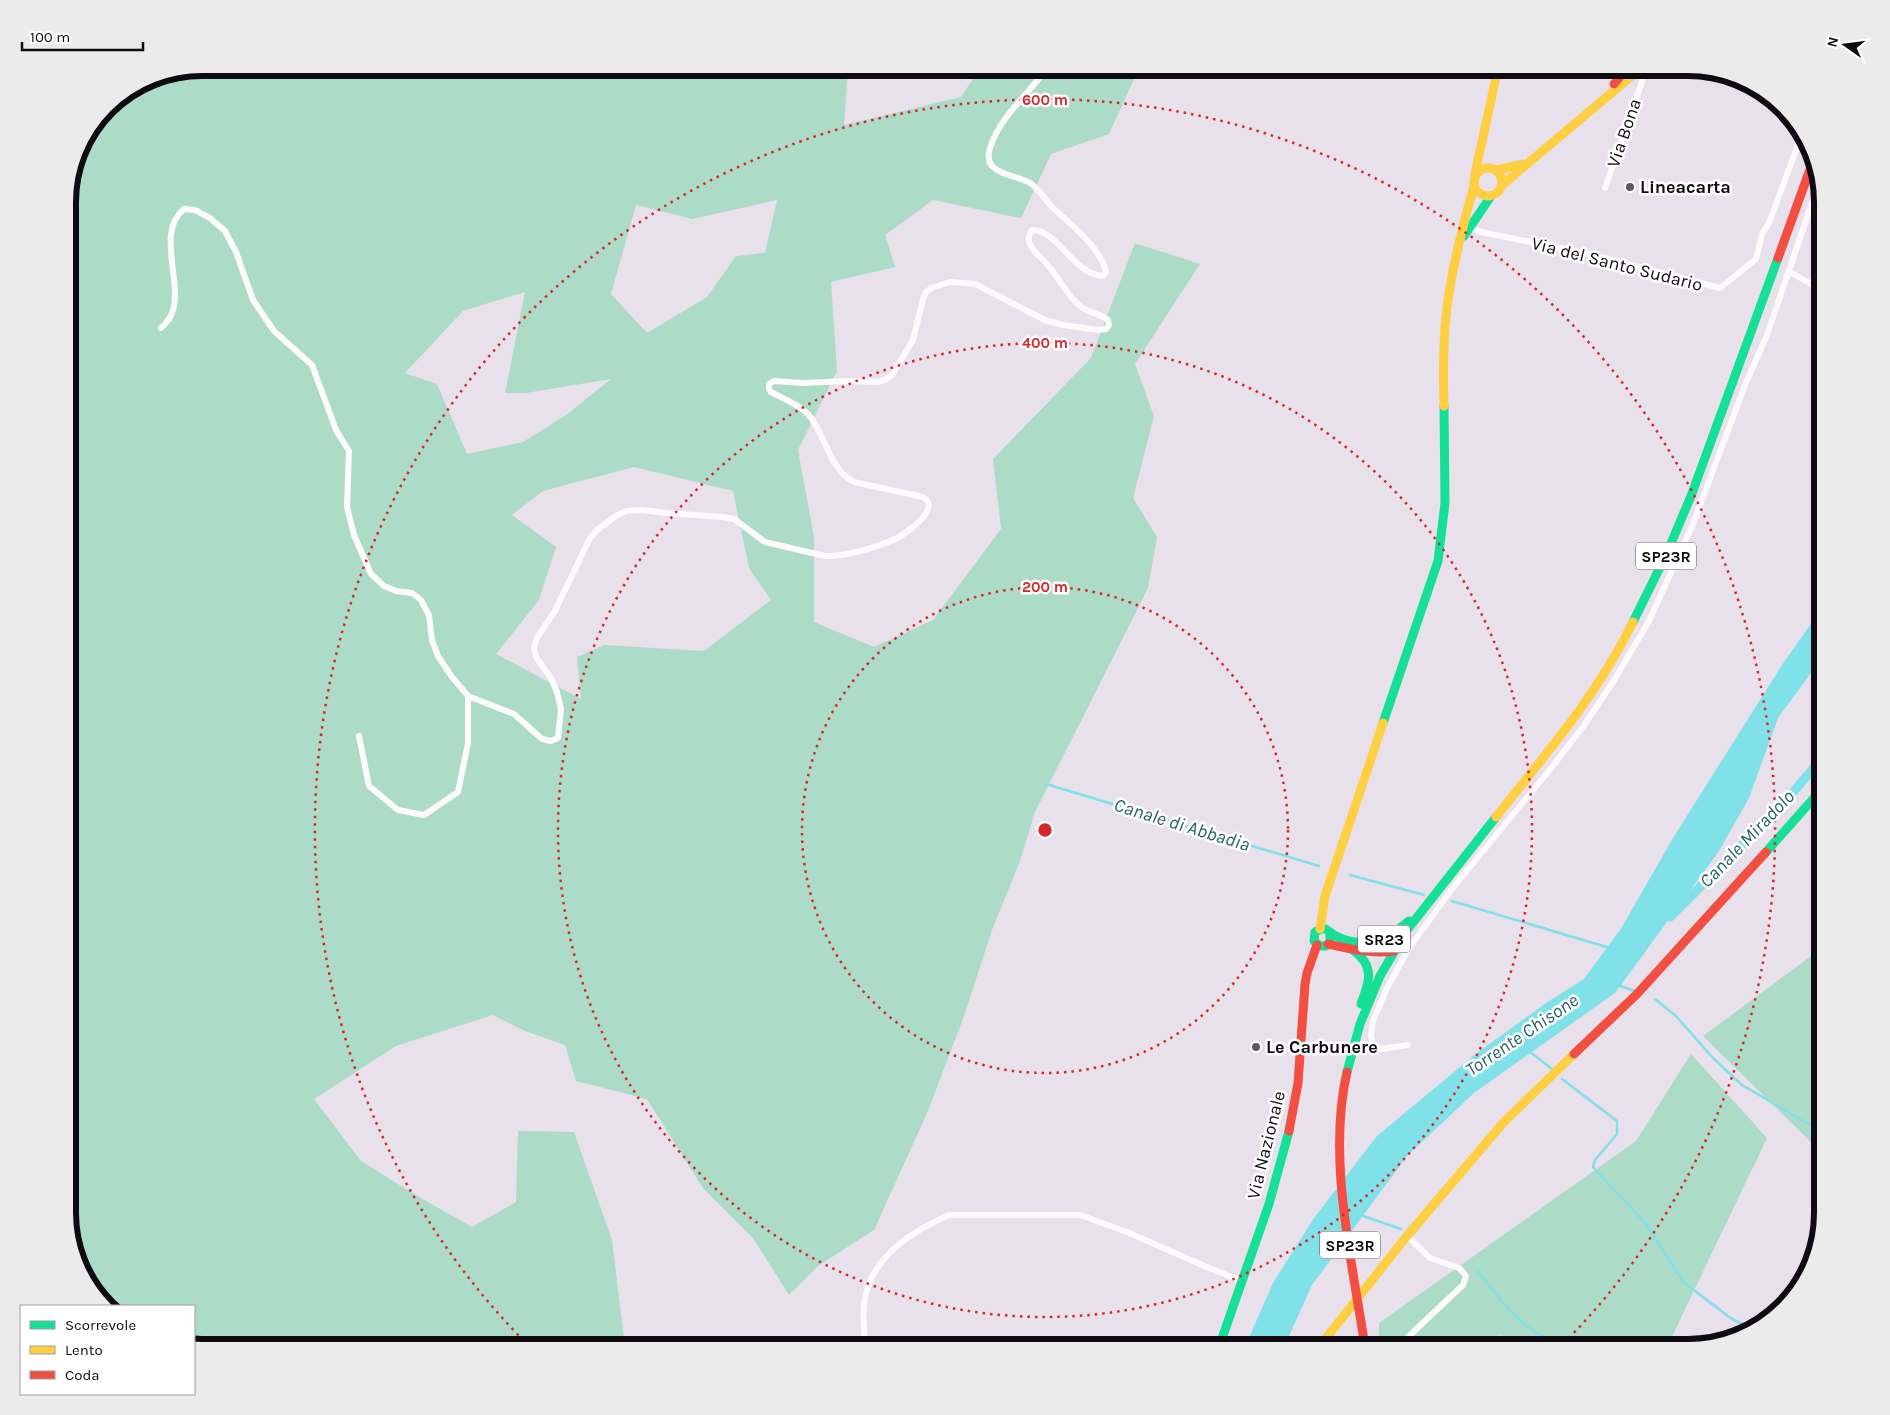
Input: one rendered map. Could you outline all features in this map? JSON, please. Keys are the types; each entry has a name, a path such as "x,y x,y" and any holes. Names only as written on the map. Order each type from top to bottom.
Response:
{"main road":[{"path":"1320,928 1326,929 1330,933 1331,939 1328,944 1323,946 1317,945 1313,935 1320,928 1324,896 1438,561 1446,503 1443,375 1445,326 1496,76"},
{"path":"1603,98 1621,76"},
{"path":"1461,241 1491,196 1498,192 1526,164 1603,98 1632,76"},
{"path":"1481,148 1484,160 1501,177 1502,186"},
{"path":"1475,174 1482,169 1526,164"},
{"name":"SP23R","path":"1364,1339 1344,1206 1338,1142 1340,1115 1347,1073 1357,1032 1368,1002 1407,930 1573,720 1599,682 1630,629 1667,553 1691,496 1809,171"},
{"path":"1474,186 1478,193 1491,196"},
{"path":"1326,1339 1407,1236 1503,1123 1636,994 1814,798"},
{"name":"SR23","path":"1330,933 1356,943 1367,944 1377,942 1403,927 1428,902"},
{"name":"SR23","path":"1328,944 1354,950 1364,959 1370,972 1370,978 1342,1063 1337,1098 1340,1115"},
{"name":"Via Nazionale","path":"1222,1339 1272,1191 1289,1134 1297,1086 1306,984 1317,945"},
{"path":"1354,950 1378,953 1394,951"}],"street":[{"path":"161,328 170,318 174,297 170,242 172,226 177,214 184,209 195,210 210,218 225,231 236,252 253,300 274,332 312,366 336,430 349,451 347,507 354,535 371,574 384,586 396,591 412,593 422,600 429,615 432,640 438,656 468,696 514,714 542,739 551,741 558,738 561,709 551,678 536,657 534,647 538,636 560,603 589,540 606,523 627,511 641,510 723,516 734,519 754,536 765,542 835,557 852,554 897,538 923,518 928,510 929,504 927,499 923,497 854,482 845,478 808,414 771,392 768,389 769,384 774,381 802,383 877,382 885,380 892,375 913,340 926,292 931,288 950,282 975,284 1045,320 1078,328 1098,330 1106,329 1109,325 1108,320 1103,316 1088,311 1074,301 1052,269 1031,246 1028,241 1029,234 1032,230 1042,233 1076,263 1098,276 1103,276 1106,272 1105,266 1098,256 1080,233 1052,207 1040,192 1022,179 992,167 989,161 989,149 1000,128 1040,76"},
{"name":"Via Bona","path":"1605,188 1643,79"},
{"name":"Via del Santo Sudario","path":"1470,227 1481,232 1585,254 1720,288 1756,259 1762,234 1769,223 1799,143"},
{"path":"1408,1045 1381,1049 1373,1045 1371,1036 1373,1021 1387,988 1409,948 1455,885 1585,724 1613,682 1649,621 1693,524 1745,385 1767,335 1814,197"},
{"path":"1788,271 1814,286"},
{"path":"359,736 369,786 398,810 424,815 458,792 468,743 468,696"},
{"path":"865,1339 863,1307 867,1287 877,1265 891,1250 933,1222 949,1215 1080,1215 1127,1232 1242,1281"},
{"path":"1406,1339 1463,1285 1466,1276 1459,1268 1430,1258 1407,1236"}],"green space":[{"path":"975,76 1135,76 1109,134 1051,154 1021,218 933,200 885,235 895,267 831,282 837,371 798,450 814,537 814,622 874,647 933,620 1001,529 993,459 1091,358 1135,243 1200,264 1135,364 1154,416 1133,498 1157,537 1148,588 1035,812 1020,861 992,930 964,1016 928,1111 874,1230 818,1266 789,1295 753,1238 703,1188 647,1099 576,1081 565,1045 525,1031 493,1015 396,1046 314,1099 361,1161 472,1227 516,1202 518,1131 574,1132 612,1240 624,1339 195,1339 195,1305 117,1305 93,1276 83,1253 77,1221 77,186 86,154 93,139 108,119 132,98 154,86 178,79 194,77 847,77 844,125 961,97","holes":["777,200 765,253 736,256 707,297 647,333 611,294 636,205 692,219","525,292 505,393 526,393 611,379 566,415 523,442 467,454 437,384 405,373 463,311","634,467 733,491 749,568 771,600 704,651 604,645 577,657 581,699 496,654 539,600 556,547 512,515 543,491"]},
{"path":"1814,954 1814,1145 1703,1036"},
{"path":"1691,1054 1767,1138 1671,1339 1510,1339 1499,1335 1497,1339 1379,1339 1379,1323 1636,1141"}],"water":[{"name":"Torrente Chisone","path":"1814,619 1814,669 1778,718 1749,798 1719,851 1615,993 1474,1093 1407,1156 1312,1285 1288,1339 1248,1339 1273,1283 1314,1218 1377,1136 1477,1053 1549,1001 1584,979 1622,927 1673,838 1782,665"}],"waterway":[{"name":"Canale Miradolo","path":"1670,917 1784,803 1814,767"},
{"name":"Canale di Abbadia","path":"1046,784 1319,866"},
{"name":"Canale di Abbadia","path":"1350,875 1424,895"},
{"name":"Canale di Abbadia","path":"1452,901 1610,948"},
{"path":"1617,985 1635,991"},
{"path":"1655,999 1676,1016 1713,1058 1742,1085 1814,1127"},
{"name":"Torrente Chisone","path":"1530,1052 1552,1069"},
{"path":"1562,1079 1617,1121 1617,1134 1595,1160 1593,1167 1647,1225 1683,1282 1732,1319 1745,1325"},
{"path":"1360,1215 1401,1229"},
{"path":"1478,1271 1508,1309 1526,1325 1548,1339"}],"traffic: fast":[{"path":"1464,236 1491,196"},
{"path":"1633,622 1667,553 1691,496 1778,258"},
{"path":"1383,723 1438,561 1445,503 1444,406"},
{"path":"1766,852 1814,798"},
{"path":"1347,1072 1360,1024 1380,976 1407,930 1496,817"},
{"path":"1330,933 1330,942 1326,946 1320,946 1314,941 1315,932 1323,928 1346,940 1356,942 1375,941 1393,933 1409,921"},
{"path":"1353,950 1365,962 1369,974 1367,988 1361,1004"},
{"path":"1222,1339 1269,1204 1289,1131"}],"traffic: slow":[{"path":"1475,174 1496,76"},
{"path":"1501,186 1631,76"},
{"path":"1496,170 1524,164"},
{"path":"1488,168 1498,172 1502,182 1498,192 1488,196 1478,192 1474,182 1478,172 1488,168"},
{"path":"1444,406 1445,328 1450,284 1474,186"},
{"path":"1496,817 1552,747 1587,699 1619,649 1633,622"},
{"path":"1320,929 1325,896 1383,723"},
{"path":"1325,1339 1407,1236 1503,1123 1574,1054"}],"traffic: jam":[{"path":"1614,84 1620,76"},
{"path":"1778,258 1809,171"},
{"path":"1574,1054 1637,994 1766,852"},
{"path":"1328,944 1369,951 1394,951"},
{"path":"1289,1131 1298,1083 1305,984 1317,945"},
{"path":"1347,1072 1341,1105 1340,1174 1348,1244 1364,1339"}],"place":[{"name":"Lineacarta","path":"1630,187"},
{"name":"Le Carbunere","path":"1256,1047"}]}
